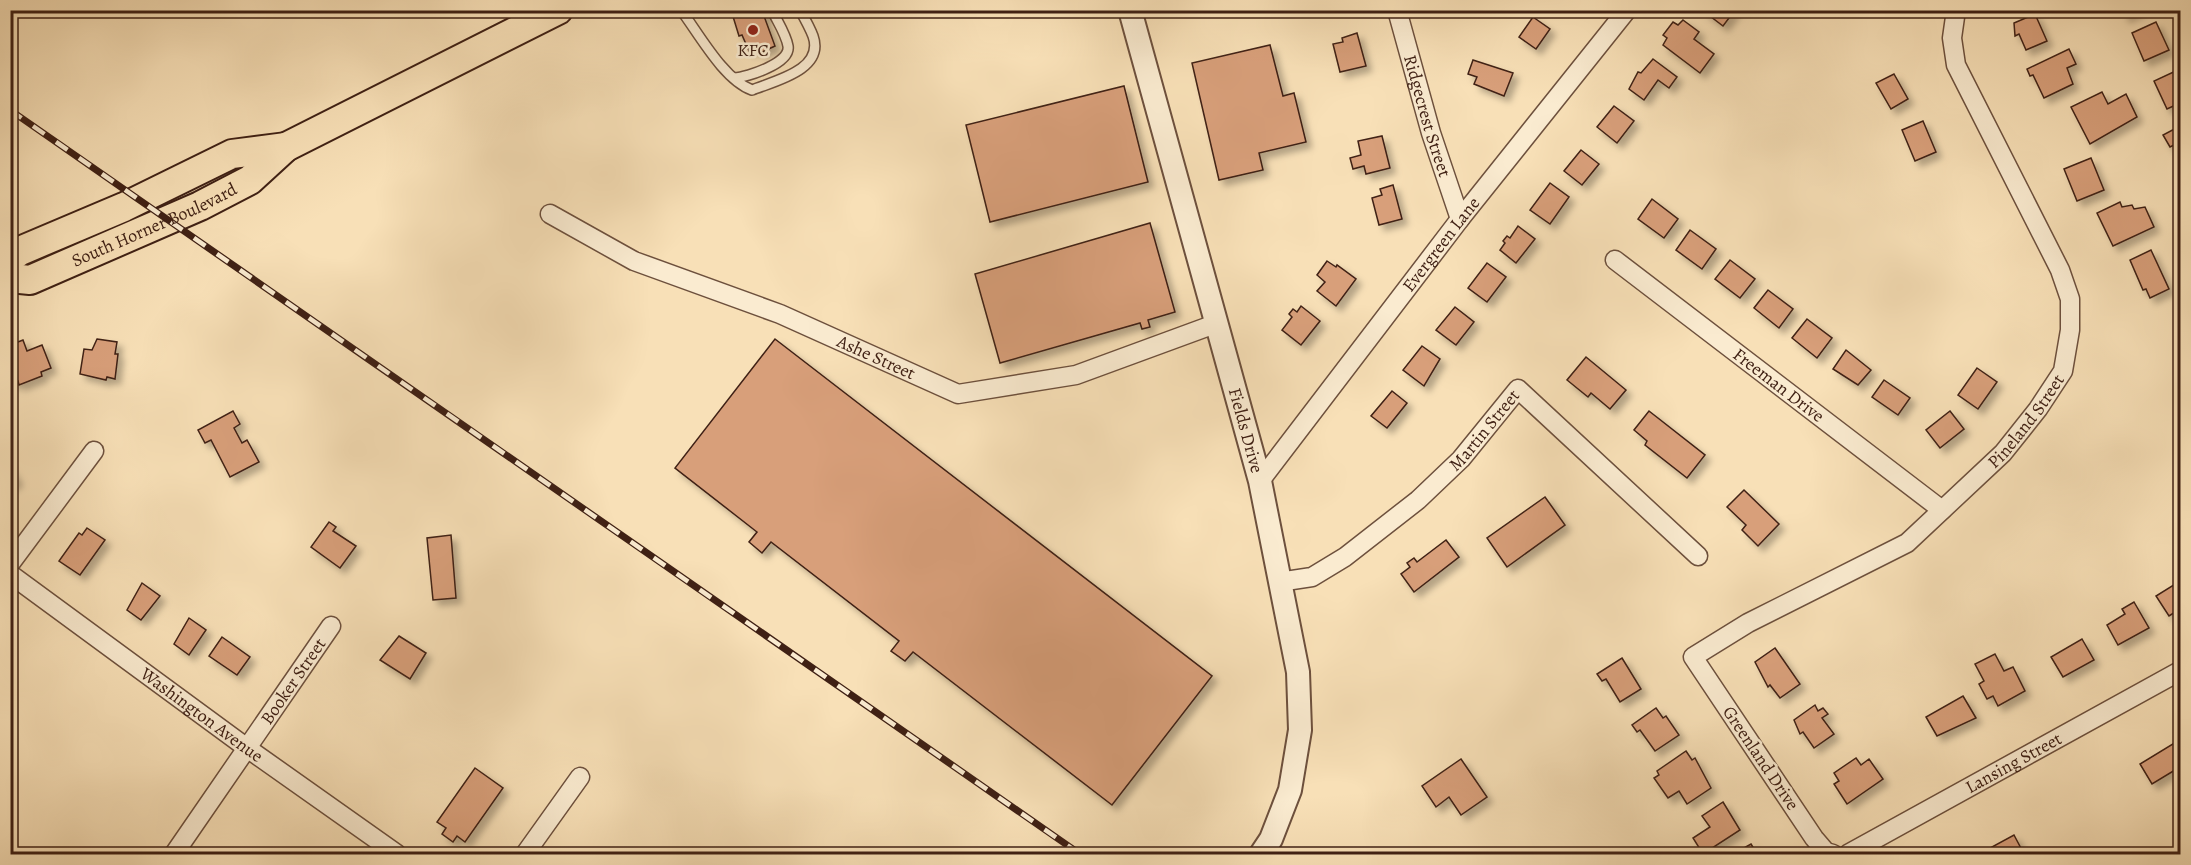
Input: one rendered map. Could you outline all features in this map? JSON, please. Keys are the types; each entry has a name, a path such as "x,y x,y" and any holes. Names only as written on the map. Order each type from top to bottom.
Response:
{"main road":[{"name":"South Horner Boulevard","path":"10,278 30,280 190,211 250,180 286,147 558,10"},
{"name":"South Horner Boulevard","path":"10,258 20,251 124,207 232,154 286,147"}],"street":[{"name":"Fields Drive","path":"1130,10 1260,482 1298,672 1300,730 1290,790 1271,839 1261,855"},
{"name":"Ridgecrest Street","path":"1397,10 1431,133 1460,219"},
{"name":"Evergreen Lane","path":"1260,482 1460,219 1627,10"},
{"name":"Pineland Street","path":"1693,657 1748,623 1907,543 2003,453 2038,409 2063,371 2070,330 2070,299 2060,270 1956,65 1952,38 1956,10"},
{"name":"Ashe Street","path":"549,214 634,261 780,314 958,394 1076,375 1215,324"},
{"name":"Freeman Drive","path":"1616,260 1942,510"},
{"name":"Martin Street","path":"1279,582 1312,577 1345,557 1418,500 1461,459 1518,389 1698,556"},
{"path":"10,564 94,451"},
{"name":"Washington Avenue","path":"10,574 397,855"},
{"name":"Booker Street","path":"174,855 331,626"},
{"name":"Greenland Drive","path":"1693,657 1814,838 1826,852 1833,855"},
{"name":"Lansing Street","path":"1848,855 2181,671"},
{"path":"525,855 580,777"}],"lane":[{"path":"681,10 720,63 743,87 752,90 804,69 814,52 814,38 800,10"},
{"path":"734,78 745,77 782,60 788,52 788,45 772,10"}],"building":[{"name":"KFC","path":"731,10 769,10 770,14 764,16 775,46 760,53 757,47 749,51 742,35 739,36"},
{"path":"1702,10 1735,10 1723,26"},
{"path":"2122,10 2141,10 2124,17"},
{"path":"2035,14 2047,41 2026,50 2019,34 2015,36 2014,23"},
{"path":"1533,17 1550,29 1536,49 1519,37"},
{"path":"1683,20 1699,32 1694,39 1714,54 1700,73 1663,45 1667,38 1663,35 1673,22 1678,25"},
{"path":"2156,22 2169,50 2144,61 2132,33"},
{"path":"1357,33 1366,66 1340,72 1333,44 1343,42 1342,38"},
{"path":"1270,45 1283,96 1294,93 1306,142 1259,153 1263,170 1219,180 1192,63"},
{"path":"2069,49 2076,64 2067,68 2073,84 2044,98 2033,75 2030,76 2027,69"},
{"path":"1653,59 1677,77 1669,88 1658,80 1644,100 1629,89 1638,72 1641,73"},
{"path":"1473,60 1513,73 1504,96 1474,84 1477,77 1468,74"},
{"path":"2180,69 2180,103 2167,109 2154,81"},
{"path":"1894,74 1908,99 1891,109 1876,83"},
{"path":"1124,86 1148,182 990,222 966,125"},
{"path":"2102,92 2108,104 2126,94 2137,117 2090,144 2071,107"},
{"path":"1614,106 1634,121 1617,143 1597,127"},
{"path":"1923,121 1936,152 1915,161 1902,130"},
{"path":"2180,126 2180,142 2170,147 2163,135"},
{"path":"1382,136 1390,168 1366,174 1364,166 1353,169 1350,158 1361,155 1358,141"},
{"path":"1581,150 1599,164 1582,185 1564,171"},
{"path":"2091,158 2104,190 2077,201 2064,169"},
{"path":"1550,183 1569,197 1550,224 1530,210"},
{"path":"1393,185 1402,219 1379,225 1372,198 1382,195 1380,189"},
{"path":"1652,199 1678,219 1664,238 1638,219"},
{"path":"2120,202 2122,207 2132,205 2134,209 2145,207 2154,227 2113,246 2097,213"},
{"path":"1150,223 1175,312 1148,320 1150,327 1142,329 1140,323 1000,363 975,274"},
{"path":"1518,226 1535,239 1516,263 1500,250 1505,243 1503,241 1507,236 1510,238"},
{"path":"1690,230 1716,249 1702,269 1676,250"},
{"path":"2151,250 2169,289 2150,298 2146,289 2143,290 2130,260"},
{"path":"1730,260 1755,279 1740,298 1715,279"},
{"path":"1327,261 1336,267 1337,265 1356,279 1336,306 1317,291 1325,282 1317,275"},
{"path":"1487,263 1506,277 1487,302 1468,288"},
{"path":"1768,290 1793,309 1779,328 1754,308"},
{"path":"1301,306 1320,321 1301,345 1282,330 1292,317 1289,314 1293,309 1297,312"},
{"path":"1455,307 1474,322 1456,345 1436,330"},
{"path":"1807,319 1832,338 1817,358 1792,338"},
{"path":"97,339 117,342 115,379 107,377 106,380 80,374 84,349 92,350"},
{"path":"775,339 1212,676 1112,805 913,652 905,661 891,651 899,641 771,542 762,553 749,542 757,532 675,468"},
{"path":"23,340 27,351 42,345 51,368 41,372 42,376 19,385 18,381 10,384 10,345"},
{"path":"1422,346 1440,359 1424,386 1403,370"},
{"path":"1846,350 1871,370 1858,385 1833,369"},
{"path":"1586,357 1626,390 1610,409 1591,393 1588,397 1567,380"},
{"path":"1977,368 1997,382 1978,409 1958,395"},
{"path":"1884,380 1910,398 1898,415 1872,397"},
{"path":"1392,391 1407,403 1387,428 1371,416"},
{"path":"233,411 240,424 234,428 242,443 247,440 259,462 230,477 211,440 205,443 198,430"},
{"path":"1649,411 1705,455 1687,478 1645,445 1647,441 1634,430"},
{"path":"1950,411 1964,429 1940,448 1926,430"},
{"path":"10,468 17,480 10,486"},
{"path":"1744,490 1779,524 1758,546 1742,530 1746,525 1727,507"},
{"path":"1545,497 1565,525 1507,567 1487,538"},
{"path":"329,522 336,527 333,531 356,546 340,568 311,547"},
{"path":"87,528 105,540 80,575 59,561 79,533 82,535"},
{"path":"451,535 456,598 433,600 427,538"},
{"path":"1446,540 1459,557 1414,592 1401,574 1410,567 1407,563 1414,558 1417,562"},
{"path":"2180,581 2180,609 2169,616 2156,596"},
{"path":"142,583 160,596 141,620 127,610"},
{"path":"2134,602 2149,628 2118,645 2107,625 2125,614 2122,609"},
{"path":"189,618 206,630 189,655 174,644"},
{"path":"399,636 426,653 410,679 380,660"},
{"path":"222,637 250,657 237,675 209,656"},
{"path":"2082,639 2094,660 2063,677 2051,657"},
{"path":"1775,648 1800,684 1780,698 1770,685 1768,687 1755,662"},
{"path":"1995,654 2004,671 2013,667 2025,691 1998,706 1993,696 1987,699 1979,684 1984,681 1975,664"},
{"path":"1622,658 1641,689 1620,702 1606,679 1602,681 1597,674"},
{"path":"1963,696 1976,718 1937,736 1926,717"},
{"path":"1815,705 1818,711 1823,708 1828,714 1822,718 1834,734 1814,748 1803,732 1800,734 1794,720"},
{"path":"1656,708 1663,718 1666,716 1679,735 1655,751 1640,730 1637,732 1632,725"},
{"path":"2176,742 2180,750 2180,767 2152,784 2140,764"},
{"path":"1686,751 1692,760 1695,758 1711,788 1687,804 1679,791 1668,798 1654,778 1659,775 1657,771"},
{"path":"1856,758 1861,765 1869,759 1883,779 1847,804 1834,784 1839,781 1834,773"},
{"path":"1461,759 1487,797 1461,815 1449,797 1436,807 1422,786"},
{"path":"475,768 503,788 465,842 457,836 453,842 442,834 446,828 437,822"},
{"path":"1723,802 1740,830 1703,854 1693,838 1710,827 1702,816"},
{"path":"2014,835 2024,854 1993,854 1990,848"},
{"path":"1751,844 1757,854 1733,854"}],"railway":[{"path":"10,110 1080,854"}],"place":[{"name":"KFC","path":"753,30"}]}
